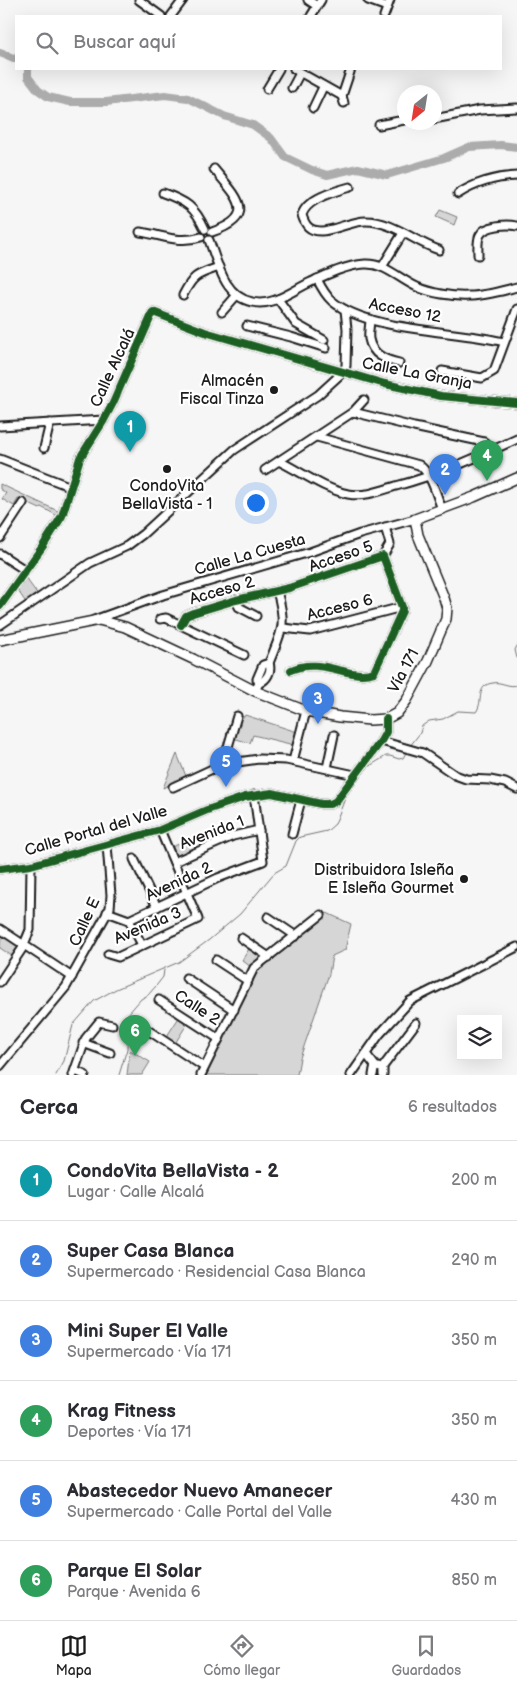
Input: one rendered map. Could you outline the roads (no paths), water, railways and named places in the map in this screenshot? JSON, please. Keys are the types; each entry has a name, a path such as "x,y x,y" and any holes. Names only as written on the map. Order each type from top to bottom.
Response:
{"main road":[{"path":"415,519 517,478"},
{"name":"Vía 171","path":"386,719 398,713 407,700 428,660 446,619 447,608 444,598 418,535 415,519"},
{"path":"0,640 94,620 110,622 125,627 306,710 362,719 386,719"}],"street":[{"path":"139,0 159,15"},
{"path":"308,0 319,3 312,15"},
{"path":"368,0 389,3 384,15"},
{"path":"172,15 181,1"},
{"path":"267,89 278,70"},
{"path":"292,88 297,71 343,100 351,70"},
{"path":"313,108 323,87"},
{"path":"442,117 480,110 517,108"},
{"path":"379,125 397,121"},
{"path":"140,232 190,240 201,236 202,231 234,223 238,217 240,203 214,169"},
{"path":"458,194 485,180 517,176"},
{"path":"350,187 328,194 307,206 302,215 306,226 310,229 322,231 366,221 387,225 423,244 439,250"},
{"path":"163,193 186,203 194,209 209,230 212,238 209,240 225,281 236,296 252,302 261,304 278,299 317,279 355,266 375,265 382,267 419,288 452,295 468,296 517,287"},
{"path":"478,255 479,235 483,231 510,224 517,226"},
{"path":"382,267 403,233"},
{"path":"201,236 204,240 209,240"},
{"path":"183,295 196,275 219,267"},
{"name":"Acceso 12","path":"317,279 326,296 345,310 370,319 442,332 485,337 504,342"},
{"path":"222,312 236,296"},
{"path":"278,299 296,324 320,338 314,344"},
{"path":"442,371 476,378 488,375 494,371 517,309"},
{"path":"342,373 346,366 347,329 345,310"},
{"name":"Calle Alcalá","path":"0,606 54,530 66,508 80,458 104,420 153,312 205,332 342,373"},
{"path":"370,319 368,338 372,348 386,360 399,362"},
{"path":"247,326 326,348"},
{"name":"Calle La Granja","path":"0,625 90,563 127,546 143,534 234,450 318,394 342,373 441,396 517,403"},
{"path":"264,470 353,412 364,400"},
{"path":"353,412 484,442 488,446 489,452"},
{"path":"0,426 104,420"},
{"path":"44,448 50,423"},
{"path":"317,437 413,462 424,468 440,510"},
{"path":"279,461 335,490 357,494 371,493 427,477 517,439"},
{"path":"0,459 71,487"},
{"path":"0,538 23,503"},
{"name":"Calle La Cuesta","path":"94,620 216,578 310,552 360,534 415,519"},
{"path":"383,556 390,544 385,528"},
{"path":"0,554 25,570"},
{"name":"Acceso 5","path":"277,591 322,578 383,556 402,606"},
{"path":"257,687 260,671 263,665 269,663 283,628 282,610 277,591"},
{"name":"Acceso 2","path":"181,626 183,620 190,614 236,600 277,591"},
{"path":"236,600 239,607 256,616"},
{"path":"291,670 308,665 362,674 374,672 401,618 402,606"},
{"name":"Acceso 6","path":"283,628 310,631 402,606"},
{"path":"160,619 166,618 244,655"},
{"path":"293,761 306,710"},
{"path":"223,764 237,716"},
{"name":"Calle Portal del Valle","path":"0,870 30,865 107,846 160,830 231,800 254,795 272,793 321,804 330,804 336,801 381,741 386,732 386,719"},
{"path":"327,768 334,734"},
{"path":"381,741 423,753 456,775 466,779 490,780 517,788"},
{"path":"172,786 223,764 273,758 355,775"},
{"path":"254,795 259,830"},
{"path":"292,834 301,800"},
{"path":"160,830 188,892"},
{"name":"Avenida 2","path":"129,920 239,869 263,861 259,830"},
{"name":"Avenida 1","path":"174,862 233,836 259,830"},
{"name":"Calle E","path":"0,1066 72,977 107,912 111,903 111,895 107,846"},
{"path":"134,859 157,907"},
{"path":"0,982 24,945 31,924 30,865"},
{"name":"Avenida 3","path":"108,954 118,957 198,919 188,892"},
{"path":"107,912 129,920 142,945"},
{"path":"201,1075 254,968 321,915"},
{"path":"268,917 296,936"},
{"path":"0,929 72,977"},
{"path":"241,938 269,957"},
{"path":"351,1075 391,1021 414,998 517,947"},
{"path":"216,960 248,981"},
{"path":"186,978 234,1010"},
{"name":"Calle 2","path":"159,1000 219,1039"},
{"path":"85,1075 74,1073 83,1043 99,1022 112,1025"},
{"path":"377,1072 416,1022"},
{"path":"137,1023 204,1067"},
{"path":"83,1043 110,1053"},
{"path":"366,1054 377,1072"},
{"path":"356,1067 377,1072"}],"waterway":[{"path":"0,53 15,59"},
{"path":"28,70 28,77 38,90 48,97 70,102 106,102 165,95 188,98 224,116 253,125 271,138 285,157 327,175 358,168 387,175 444,158 469,147 501,145 517,147"},
{"path":"517,646 515,650 517,658"},
{"path":"410,746 420,733 422,726 429,721 443,719 458,711 476,712 480,704 482,690 487,684 517,685"},
{"path":"56,1075 64,1061 73,1025 94,1001 116,989 179,962 209,940 240,914 274,873 286,866 296,841 300,837 327,831 335,824 346,796 368,767 386,756 403,758 407,751"},
{"path":"119,1075 127,1049 128,1014 156,986 163,977 164,970"}],"place":[{"name":"Almacén Fiscal Tinza","path":"274,390"},
{"name":"CondoVita BellaVista - 2","path":"130,452"},
{"name":"CondoVita BellaVista - 1","path":"167,469"},
{"name":"Krag Fitness","path":"487,481"},
{"name":"Super Casa Blanca","path":"445,495"},
{"name":"Mini Super El Valle","path":"318,724"},
{"name":"Abastecedor Nuevo Amanecer","path":"226,787"},
{"name":"Distribuidora Isleña E Isleña Gourmet","path":"464,879"},
{"name":"Parque El Solar","path":"135,1056"}]}
